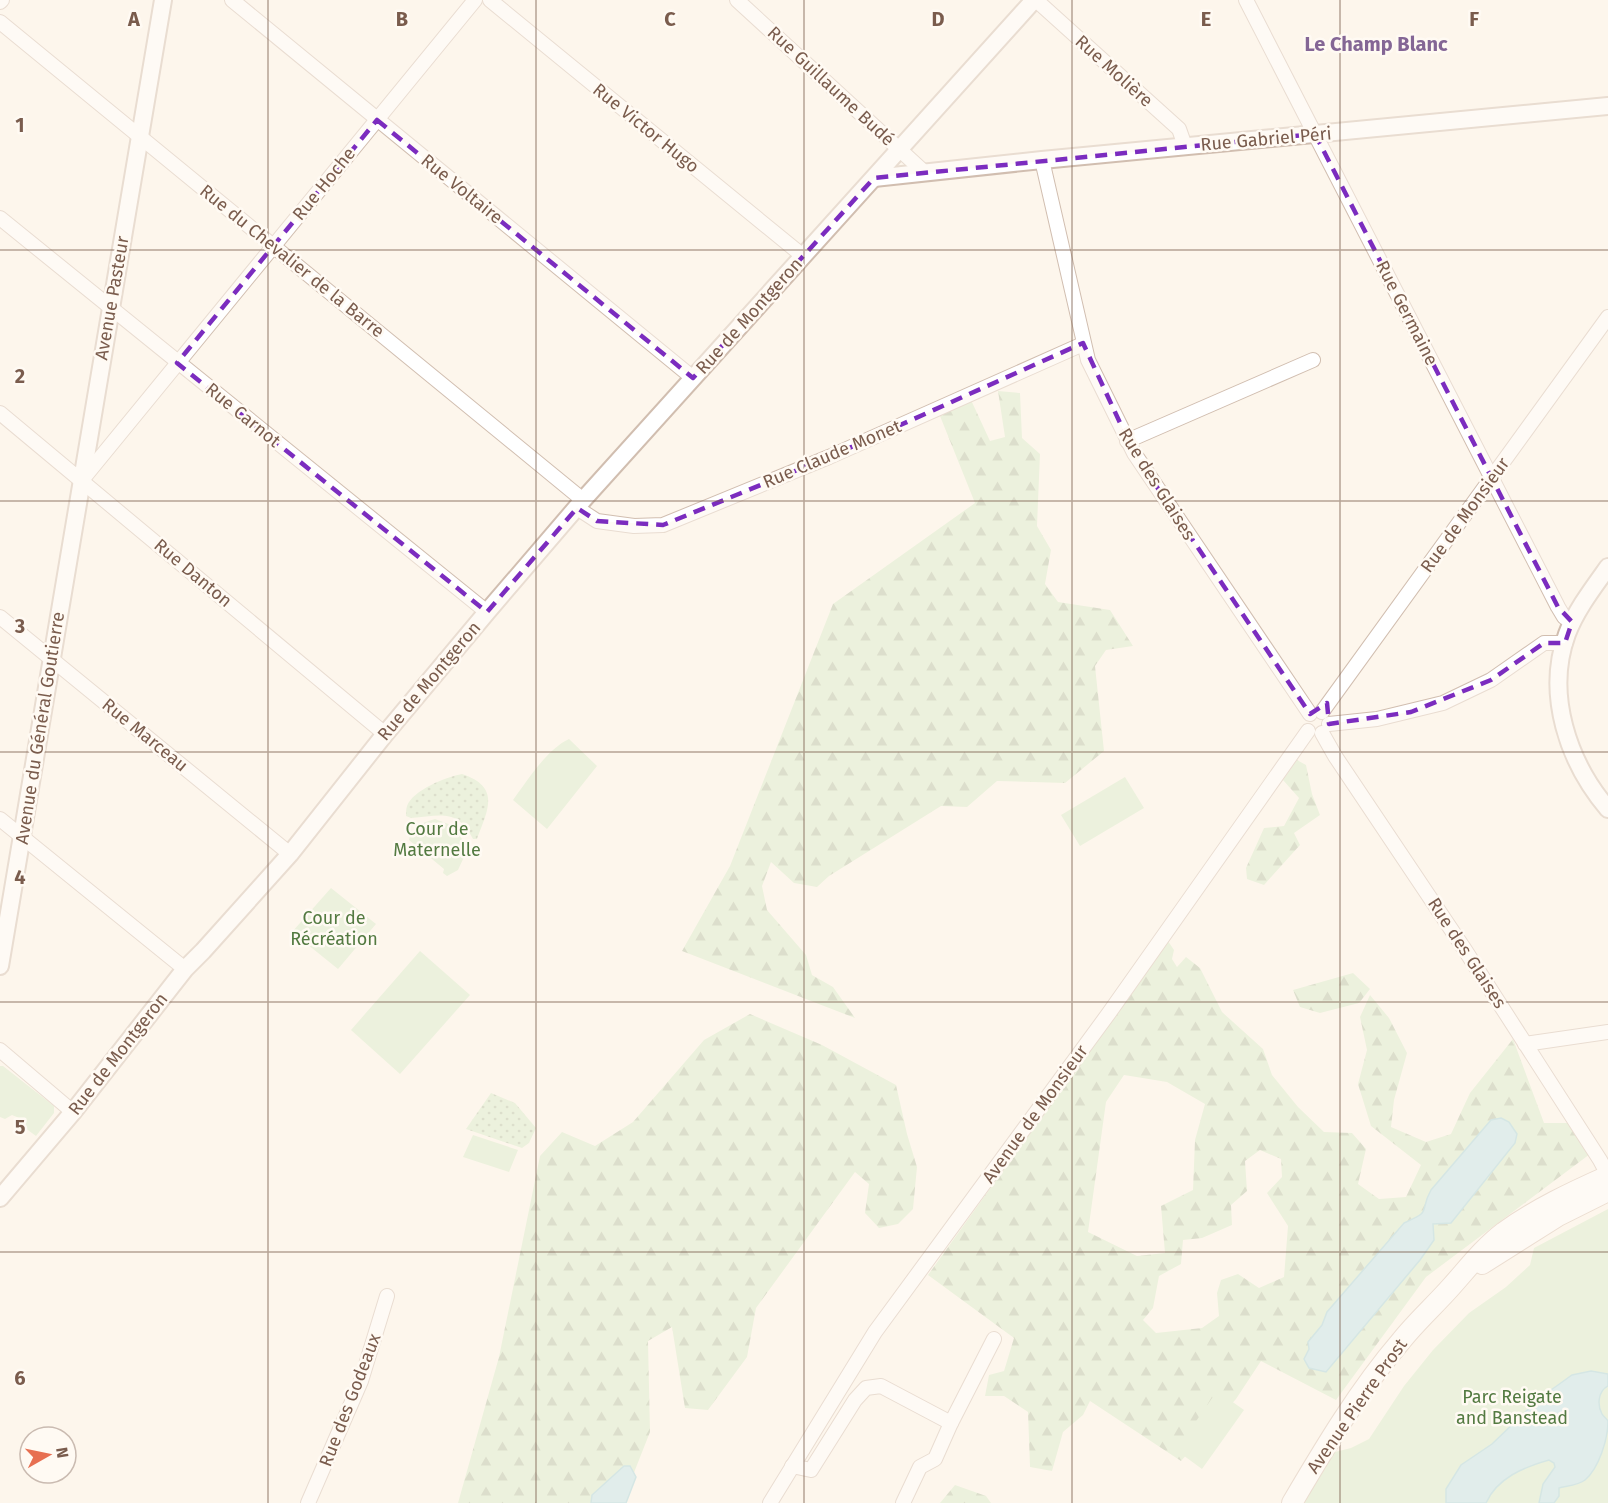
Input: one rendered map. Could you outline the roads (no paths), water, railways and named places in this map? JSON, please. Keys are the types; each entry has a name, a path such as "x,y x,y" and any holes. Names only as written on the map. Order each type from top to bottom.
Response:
{"main road":[{"name":"Avenue Pierre Prost","path":"1292,1503 1372,1378 1400,1341 1477,1256 1503,1233 1540,1208 1608,1176"},
{"name":"Avenue Pierre Prost","path":"1451,1287 1549,1222 1608,1191"}],"street":[{"name":"Avenue Pasteur","path":"62,596 163,0"},
{"name":"Rue Voltaire","path":"232,0 693,378"},
{"name":"Rue Hoche","path":"82,480 475,0"},
{"name":"Rue Victor Hugo","path":"490,0 803,256"},
{"name":"Rue Guillaume Budé","path":"737,0 880,129 924,172"},
{"name":"Rue de Montgeron","path":"0,1198 73,1112 185,969 290,854 385,734 580,504 1035,0"},
{"name":"Rue Molière","path":"1035,0 1179,129 1185,146"},
{"name":"Rue Germaine","path":"1246,0 1558,607 1564,617 1572,622"},
{"name":"Rue du Chevalier de la Barre","path":"0,22 274,246 580,504"},
{"name":"Rue Gabriel Péri","path":"924,172 1608,106"},
{"name":"Rue des Glaises","path":"1042,160 1083,344 1088,360 1127,441 1318,723 1335,756 1466,950 1608,1176"},
{"path":"874,178 924,172"},
{"name":"Rue Carnot","path":"0,218 487,612"},
{"name":"Rue de Monsieur","path":"1318,723 1608,317"},
{"name":"Rue Claude Monet","path":"580,504 597,521 634,526 663,525 829,457 1083,344"},
{"path":"1127,441 1313,360"},
{"name":"Rue Danton","path":"0,413 385,734"},
{"path":"1608,567 1572,622 1564,643 1560,677 1562,720 1569,745 1593,791 1608,809"},
{"name":"Avenue du Général Goutierre","path":"0,966 62,596"},
{"name":"Rue Marceau","path":"0,617 290,854"},
{"path":"1318,723 1377,719 1443,703 1491,680 1544,643 1564,643"},
{"name":"Avenue de Monsieur","path":"770,1503 875,1332 1318,723"},
{"path":"0,819 185,969"},
{"path":"1526,1044 1608,1032"},
{"path":"0,1050 73,1112"},
{"name":"Rue des Godeaux","path":"308,1503 361,1381 387,1296"},
{"path":"903,1503 920,1467 936,1459 951,1423 994,1339"},
{"path":"792,1466 812,1470 855,1400 866,1388 881,1386 951,1423"}],"water":[{"path":"1501,1118 1509,1122 1517,1134 1515,1143 1451,1223 1433,1224 1434,1240 1420,1260 1326,1372 1309,1368 1304,1359 1309,1349 1308,1342 1322,1325 1327,1312 1404,1223 1422,1213 1431,1190 1491,1120"},
{"path":"1591,1371 1608,1374 1608,1386 1602,1391 1599,1403 1602,1414 1608,1421 1602,1453 1585,1480 1559,1488 1559,1496 1554,1503 1539,1503 1543,1484 1555,1467 1554,1463 1549,1460 1521,1470 1504,1480 1486,1503 1446,1503 1446,1489 1461,1465 1492,1444 1541,1397 1572,1375"},
{"path":"624,1466 630,1466 636,1477 626,1503 591,1503 592,1495"}],"district":[{"name":"Le Champ Blanc","path":"1376,44"}],"park label":[{"name":"Cour de Maternelle","path":"437,839"},
{"name":"Cour de Récréation","path":"334,928"},
{"name":"Parc Reigate and Banstead","path":"1512,1407"}]}
